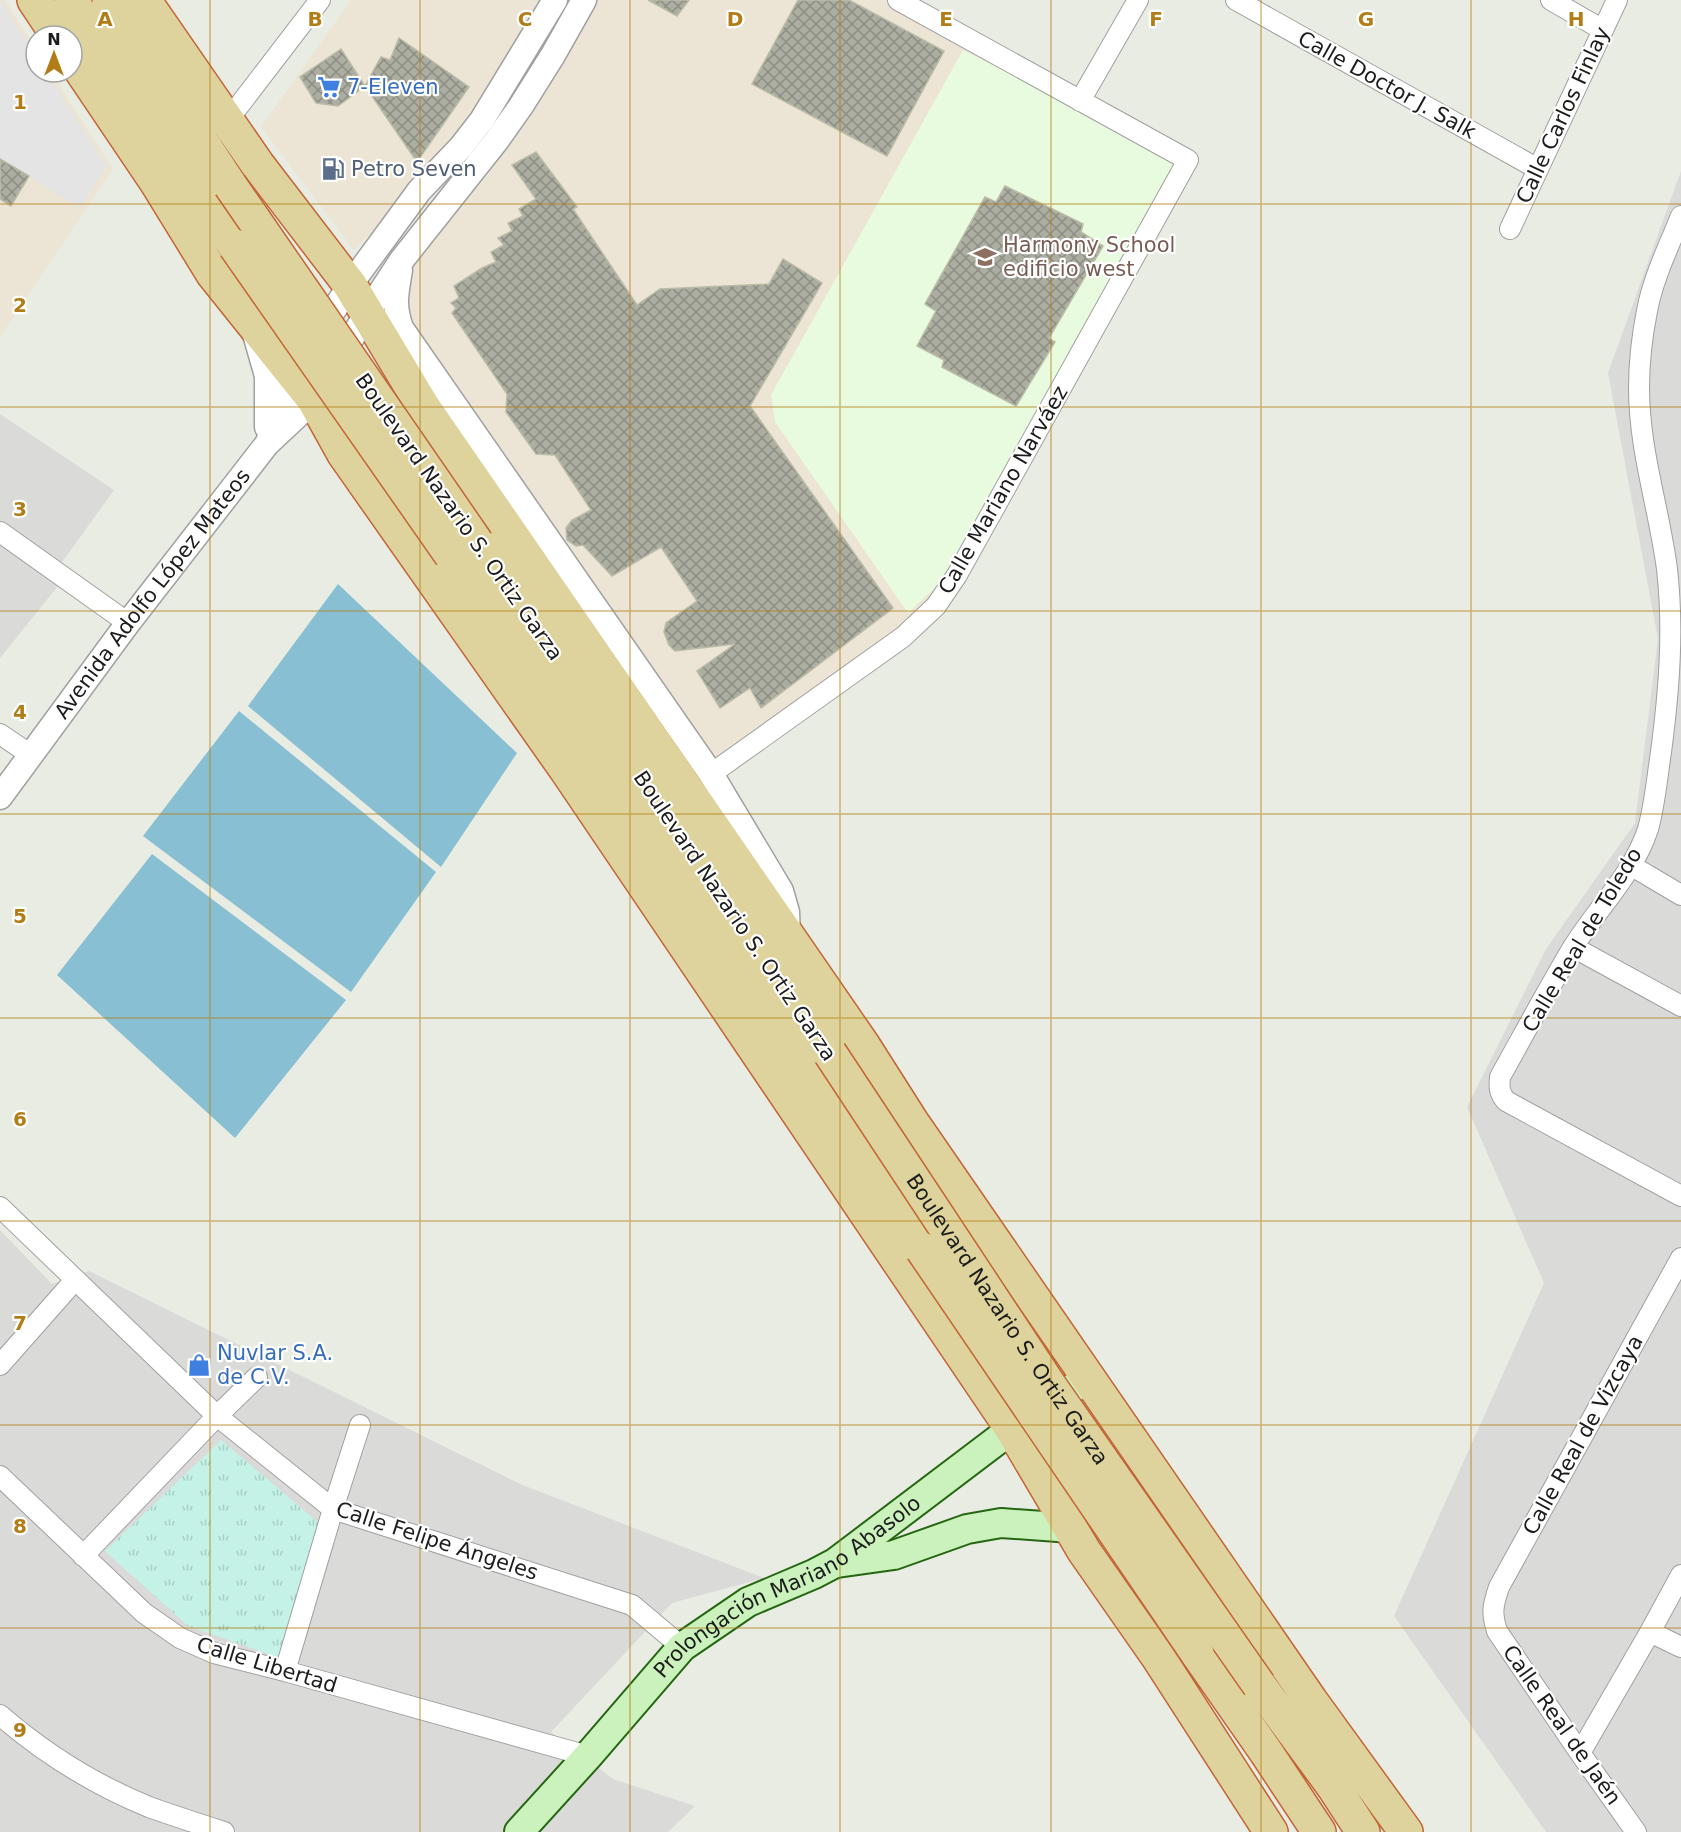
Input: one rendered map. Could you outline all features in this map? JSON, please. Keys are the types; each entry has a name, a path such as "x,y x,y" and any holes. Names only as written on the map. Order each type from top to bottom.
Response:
{"highway":[{"path":"34,0 50,24"},
{"name":"Boulevard Nazario S. Ortiz Garza","path":"71,0 235,246 734,912 1050,1386 1363,1832"},
{"name":"Boulevard Nazario S. Ortiz Garza","path":"109,0 464,549 620,800 922,1249 1266,1752 1306,1827"},
{"path":"144,0 258,165 350,285 422,405 863,1045 912,1122 1088,1378 1311,1701 1406,1832"},
{"path":"84,75 157,183 213,274 314,400 344,454 567,771 1012,1429 1084,1551 1158,1657 1271,1832"},
{"path":"213,274 235,279 252,276 273,262 284,248 288,233 287,203"},
{"path":"344,454 352,437 374,414 401,405 422,405"},
{"path":"567,771 620,800"},
{"path":"734,912 781,956 888,1097 912,1122"},
{"path":"1311,1701 1339,1795"}],"main road":[{"name":"Prolongación Mariano Abasolo","path":"519,1832 682,1647 748,1602 835,1563 1012,1429 1088,1378"},
{"path":"835,1563 894,1555 967,1529 1001,1523 1071,1528"}],"street":[{"path":"228,120 320,0"},
{"path":"267,444 293,374 350,285 419,191 461,147 482,120 555,0"},
{"name":"Avenida Adolfo López Mateos","path":"0,797 128,623 267,444 314,400 401,261 497,140 553,55 584,0"},
{"path":"898,0 1080,101 1138,0"},
{"name":"Calle Doctor J. Salk","path":"1236,0 1538,169"},
{"path":"1551,0 1603,30"},
{"name":"Calle Carlos Finlay","path":"1510,229 1617,0"},
{"name":"Calle Mariano Narváez","path":"711,774 903,637 936,606 957,575 1188,160 1080,101"},
{"name":"Calle Real de Toledo","path":"1681,216 1660,267 1647,309 1639,388 1643,446 1666,567 1671,614 1674,708 1647,830 1632,866 1573,947 1500,1077 1500,1094 1506,1101 1681,1196"},
{"path":"401,261 395,299 401,328 711,774 781,891 787,912 788,938"},
{"path":"251,323 267,376 267,444"},
{"path":"0,532 128,623"},
{"path":"0,734 31,755"},
{"path":"1632,866 1681,895"},
{"path":"1573,947 1681,1006"},
{"name":"Calle Felipe Ángeles","path":"0,1207 217,1416 333,1509 632,1605 682,1647"},
{"name":"Calle Real de Vizcaya","path":"1492,1615 1499,1587 1681,1258"},
{"path":"0,1365 75,1280"},
{"path":"83,1556 257,1377"},
{"path":"285,1671 360,1425"},
{"name":"Calle Libertad","path":"0,1476 144,1613 180,1638 214,1653 588,1756"},
{"path":"1580,1753 1681,1575"},
{"name":"Calle Real de Jaén","path":"1492,1615 1497,1631 1636,1832"},
{"path":"1650,1632 1681,1647"},
{"path":"0,1715 54,1756 99,1783 149,1807 224,1832"}],"shaded area":[{"path":"0,0 5,0 24,30 24,84 59,84 113,169 0,337"},
{"path":"0,0 24,37 24,84 54,84 106,166 80,208 0,159"},
{"path":"351,0 545,0 470,135 354,250 261,127"},
{"path":"590,0 889,0 1194,168 931,614 715,771 407,328 402,298 411,260 488,175"},
{"name":"Harmony School edificio west","path":"963,50 1177,159 1068,355 959,566 908,613 775,422 771,395"},
{"path":"1681,171 1681,1832 1546,1832 1394,1616 1544,1283 1467,1107 1546,949 1635,823 1658,639 1608,373"},
{"path":"0,414 114,490 50,579 58,586 0,658"},
{"path":"338,584 517,753 441,867 248,706"},
{"path":"239,711 436,872 351,992 143,836"},
{"path":"152,854 346,1000 235,1138 57,975"},
{"path":"0,1230 52,1284 89,1271 520,1484 764,1578 672,1603 551,1732 613,1779 695,1806 668,1832 0,1832"}],"green space":[{"path":"221,1440 321,1525 280,1658 188,1626 105,1551"}],"building":[{"path":"648,0 689,0 677,16"},
{"path":"798,0 849,0 944,51 887,156 752,84"},
{"path":"399,38 469,87 417,162 365,86 381,57 390,60"},
{"path":"341,49 365,86 338,106 316,103 300,77"},
{"path":"536,152 577,207 573,209 637,305 660,289 769,284 783,259 822,283 750,406 893,608 761,708 750,688 720,708 697,671 735,644 675,651 669,645 664,632 666,623 697,601 661,547 612,576 583,545 576,546 567,540 566,528 572,520 591,510 555,455 536,454 506,412 507,394 452,313 456,308 451,303 459,298 454,286 496,262 491,252 504,245 498,238 512,231 508,223 523,216 519,209 536,199 512,165"},
{"path":"0,159 29,176 11,206 0,199"},
{"path":"1005,186 1083,224 1081,232 1103,246 1049,338 1055,342 1016,406 942,367 944,360 917,346 936,311 925,304 985,197 996,202"}],"place":[{"name":"7-Eleven","path":"329,87"},
{"name":"Petro Seven","path":"333,169"},
{"name":"Harmony School edificio west","path":"985,257"},
{"name":"Nuvlar S.A. de C.V.","path":"199,1365"}]}
